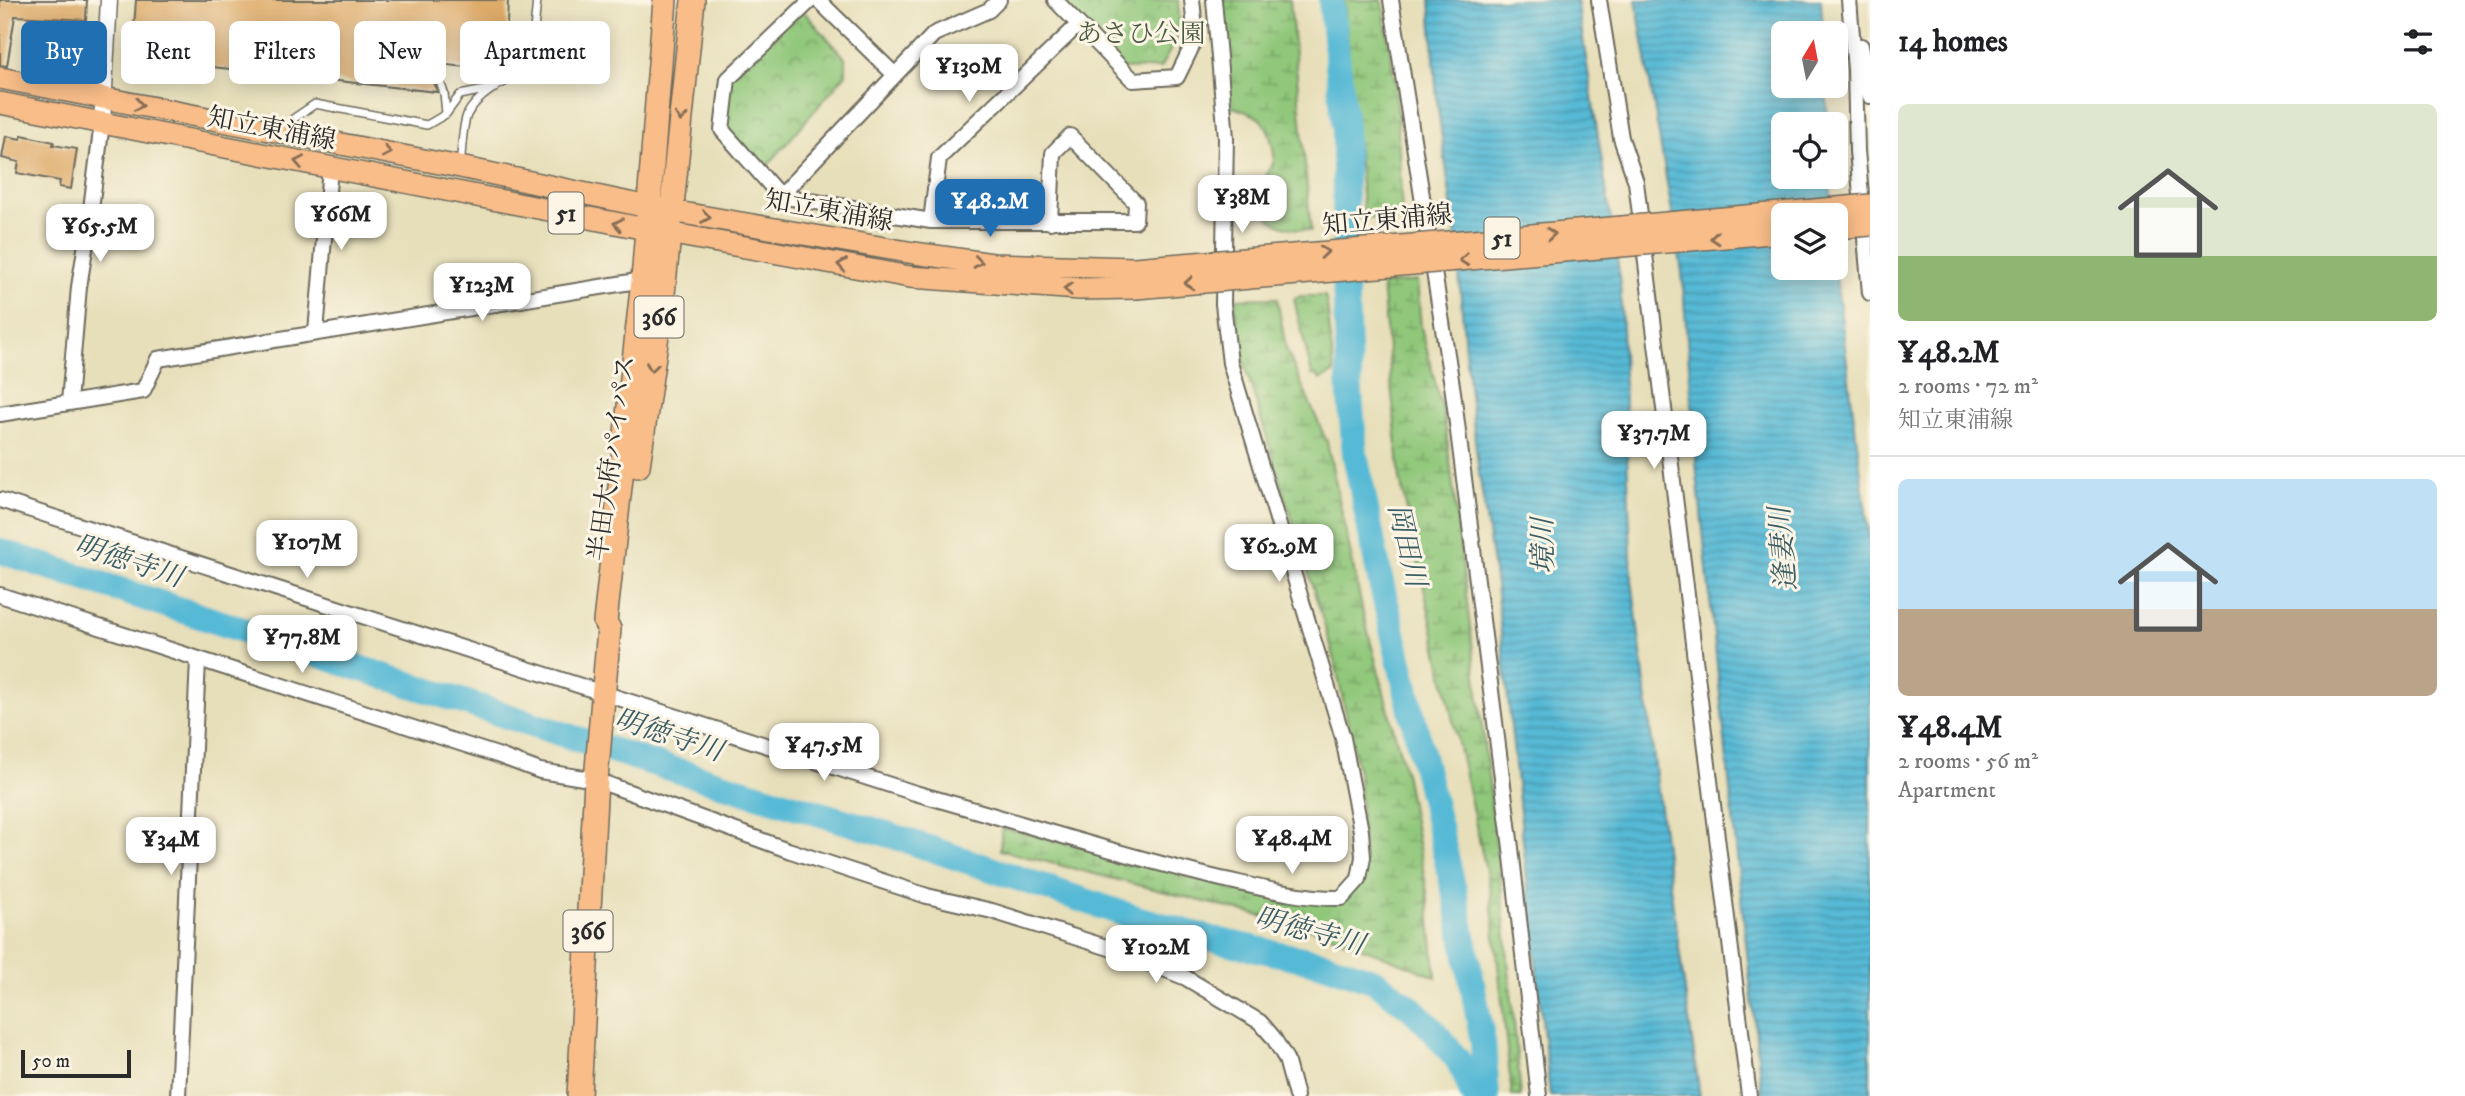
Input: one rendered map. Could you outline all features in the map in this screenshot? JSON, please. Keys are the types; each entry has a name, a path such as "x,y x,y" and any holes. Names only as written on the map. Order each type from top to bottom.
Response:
{"highway":[{"name":"半田大府パイパス","path":"579,1096 608,629 605,622 643,280 665,0"},
{"name":"半田大府パイパス","path":"608,629 616,620 663,294 693,0"}],"main road":[{"name":"知立東浦線","path":"0,78 460,167 647,218"},
{"name":"知立東浦線","path":"0,103 330,168 670,222 993,264 1135,278 1771,233"},
{"name":"知立東浦線","path":"1135,278 1471,241 1870,205"},
{"path":"1848,227 1870,225"}],"street":[{"path":"69,402 79,287 102,123 109,0"},
{"path":"811,0 728,79 722,130 780,196 931,221 1050,222 1135,220 1136,203 1070,136 1053,153 1050,222"},
{"path":"818,0 894,74"},
{"path":"780,196 934,34 989,10 999,0"},
{"path":"1055,0 1133,79 1177,77 1196,38 1192,0"},
{"path":"0,500 602,704 1056,836 1169,866 1269,890 1321,899 1342,898 1359,879 1363,857 1361,831 1343,738 1230,363 1223,304 1226,138 1214,0"},
{"path":"1391,0 1453,392 1511,848 1539,1096"},
{"path":"1599,0 1621,138 1636,182 1749,1096"},
{"path":"1851,0 1870,96"},
{"path":"1851,0 1857,151 1870,293"},
{"path":"931,221 939,158 1078,24"},
{"path":"316,332 330,168"},
{"path":"0,414 143,391 159,359 643,280"},
{"path":"0,595 540,771 597,773 788,850 927,896 992,911 1122,952 1186,978 1260,1022 1286,1059 1296,1096"},
{"path":"178,1096 198,660"}],"lane":[{"path":"460,167 466,116 478,101 495,88 530,69 537,0"},
{"path":"441,84 446,114"},
{"path":"289,135 293,119 315,104 427,125 446,114 460,95 495,88"}],"green space":[{"name":"あさひ公園","path":"1060,0 1178,0 1180,33 1160,68 1119,69"},
{"path":"1211,0 1290,0 1311,231 1278,224 1265,213 1262,193 1274,158 1270,135 1258,117 1228,106"},
{"path":"1344,0 1382,0 1396,86 1402,219 1364,217"},
{"path":"796,3 846,59 846,74 763,171 722,130 728,79"},
{"path":"1417,281 1421,327 1445,421 1499,865 1521,1096 1512,1096 1490,889 1400,479 1382,285"},
{"path":"1301,296 1325,296 1334,373 1320,380 1317,375 1312,375 1294,299"},
{"path":"1277,298 1286,349 1327,442 1363,613 1405,772 1427,892 1436,977 1323,932 1000,850 1002,828 1269,890 1342,898 1363,857 1359,776 1333,653 1244,363 1234,299"}],"water":[{"name":"境川","path":"1430,0 1577,0 1620,278 1632,579 1667,864 1700,1096 1550,1096 1496,585 1478,466 1457,246 1437,102"},
{"name":"逢妻川","path":"1636,0 1821,0 1822,21 1771,21 1771,98 1827,98 1827,112 1771,112 1771,189 1831,189 1831,203 1771,203 1771,280 1837,280 1870,545 1870,1096 1762,1096 1697,474 1682,272"}],"building":[{"path":"0,0 87,0 86,20 15,16 7,66 0,65"},
{"path":"136,0 508,0 507,21 460,21 460,66 446,65 446,21 354,21 354,83 340,81 340,21 229,21 229,69 215,67 215,21 135,21"},
{"path":"365,84 435,84 437,92"},
{"path":"22,135 77,149 71,189 59,187 60,181 17,173 19,162 2,158 6,136 21,139"}],"waterway":[{"name":"岡田川","path":"1331,0 1345,128 1345,278 1355,454 1379,574 1457,903 1483,1042 1487,1096"},
{"name":"明徳寺川","path":"0,551 642,760 890,835 1136,918 1216,940 1325,964 1375,981 1412,1009 1432,1029 1461,1064 1473,1096"}]}
